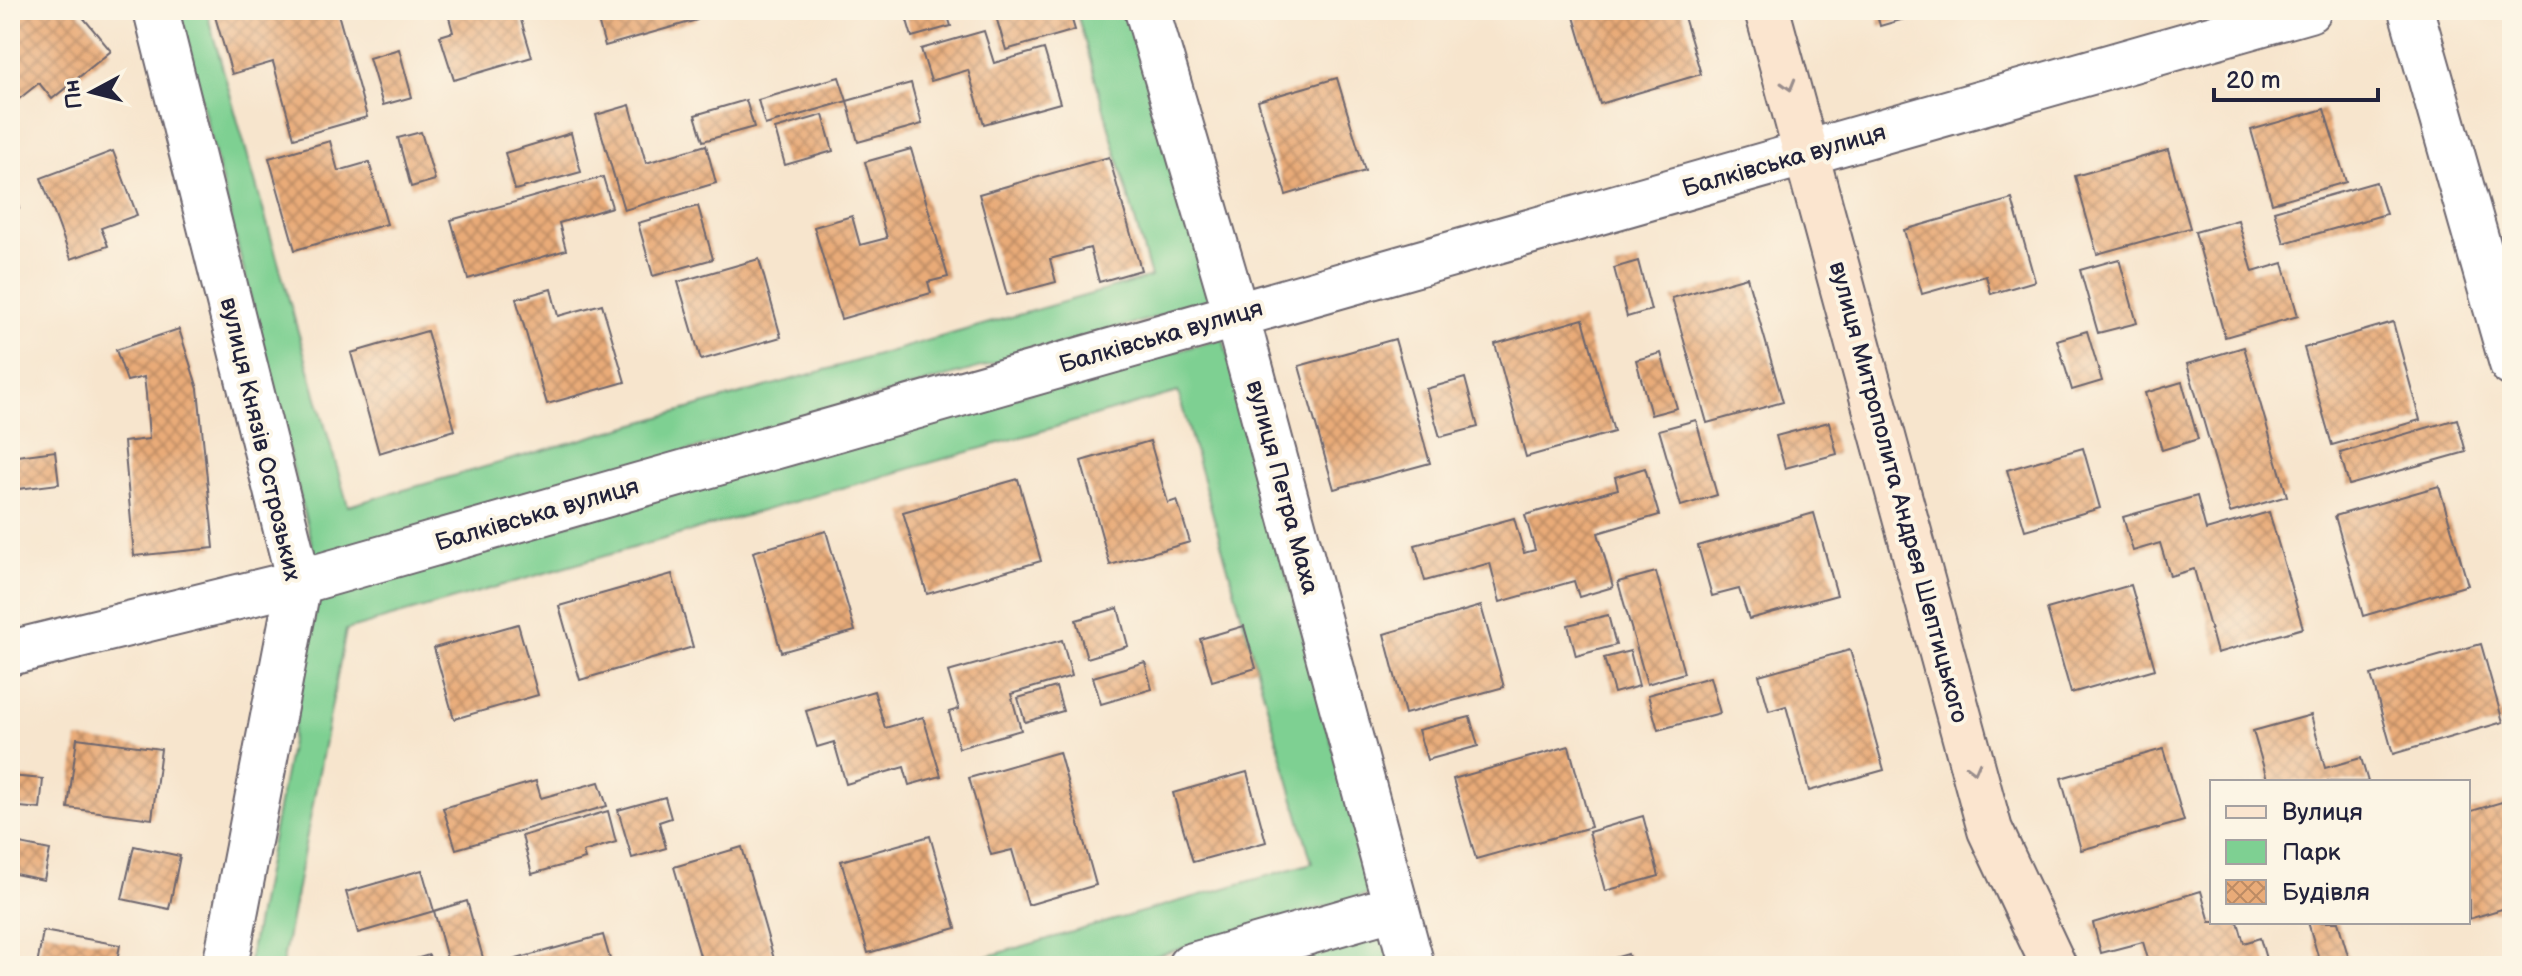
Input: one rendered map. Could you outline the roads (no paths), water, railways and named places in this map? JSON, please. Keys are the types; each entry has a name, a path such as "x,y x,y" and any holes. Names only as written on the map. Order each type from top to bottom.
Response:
{"street":[{"name":"вулиця Князів Острозьких","path":"156,10 299,582 225,966"},
{"name":"вулиця Петра Маха","path":"1147,10 1236,314 1412,966"},
{"name":"вулиця Митрополита Андрея Шептицького","path":"1767,10 1990,830 2054,966"},
{"name":"Балківська вулиця","path":"10,653 299,582 2309,10"},
{"path":"2411,10 2512,364"},
{"path":"1190,966 1396,907"}]}
